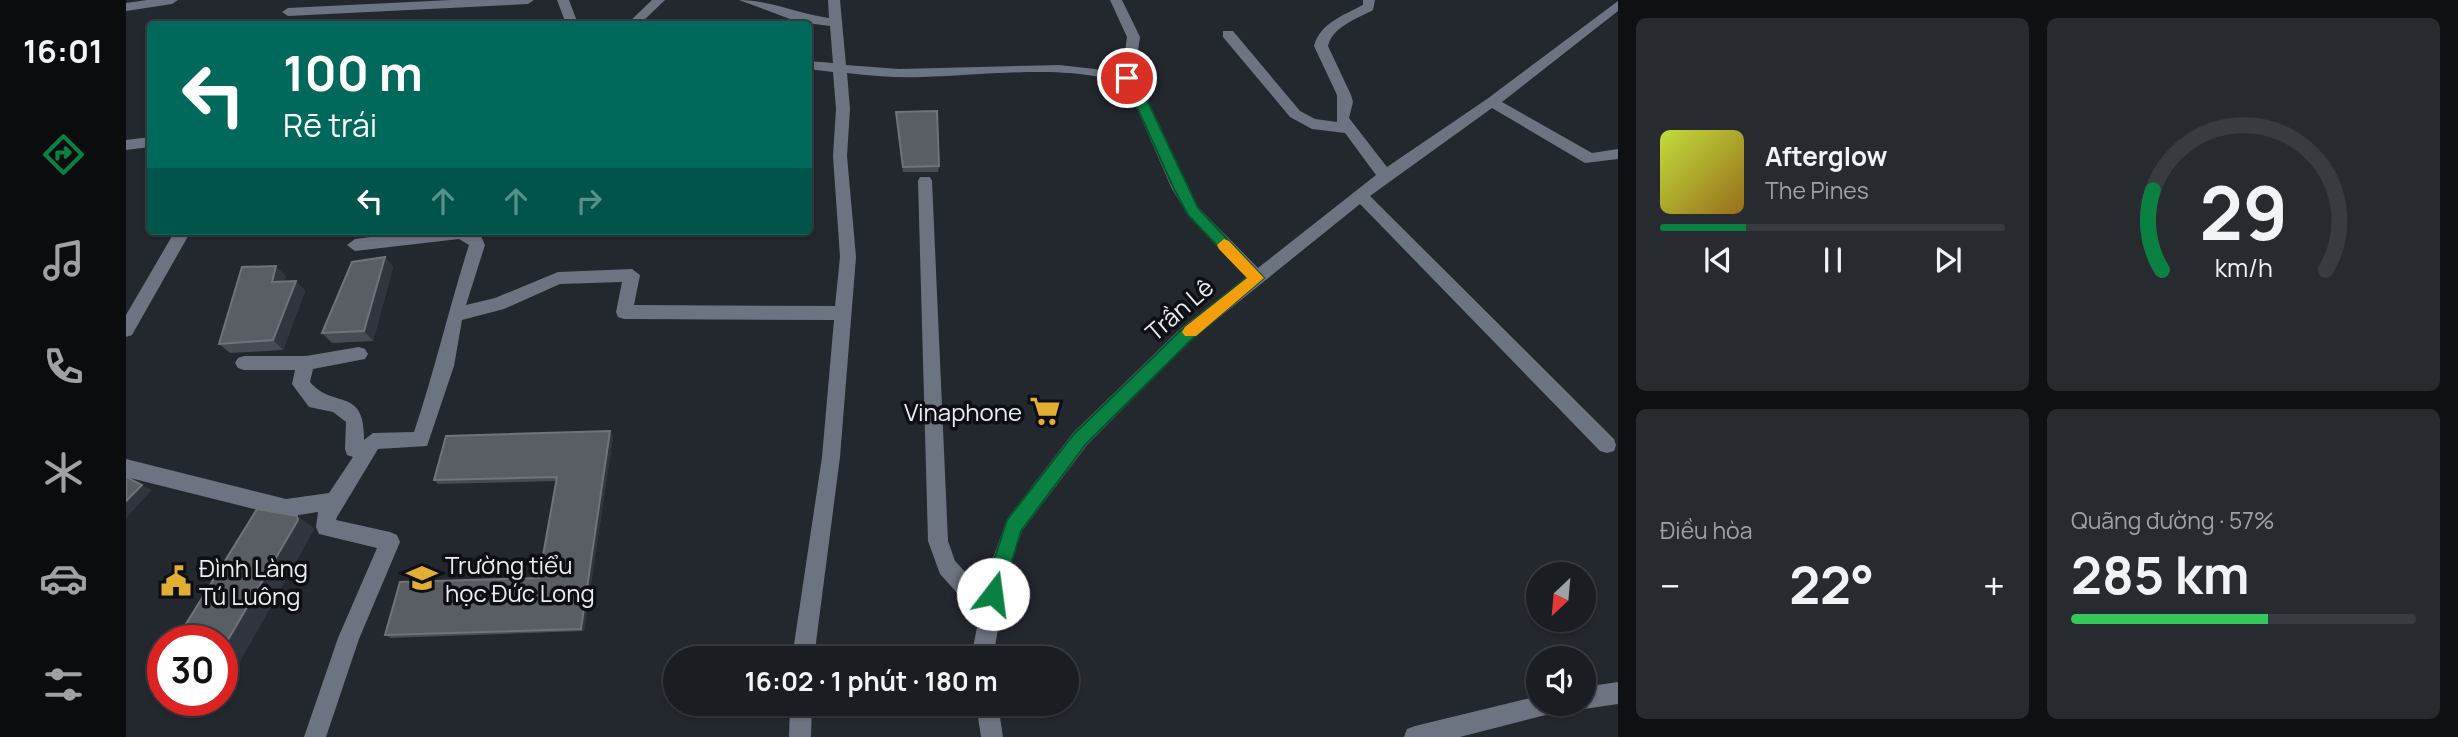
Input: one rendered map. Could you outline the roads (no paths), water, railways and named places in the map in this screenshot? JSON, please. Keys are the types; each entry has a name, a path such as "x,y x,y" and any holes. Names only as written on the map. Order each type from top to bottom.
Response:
{"street":[{"path":"126,7 172,0"},
{"path":"288,12 528,0"},
{"path":"563,0 570,21"},
{"path":"636,21 659,0"},
{"path":"745,0 803,19 836,23"},
{"path":"805,646 831,457 848,257 840,156 843,108 834,0"},
{"path":"1116,0 1135,30 1135,47 1127,78"},
{"path":"1369,0 1369,7 1328,31 1321,38 1321,46 1344,95 1346,102 1342,119 1385,176"},
{"name":"Trần Lê","path":"984,646 997,575 1014,526 1080,439 1185,337 1257,278 1385,176 1492,102 1618,5"},
{"path":"1228,34 1295,114 1312,124 1348,128"},
{"path":"812,66 899,73 1032,70 1112,73 1127,78 1133,83 1180,189 1193,211 1257,278"},
{"path":"1492,102 1590,159 1618,154"},
{"path":"126,145 147,142"},
{"path":"925,181 937,541 947,568 989,613"},
{"path":"1360,195 1607,445"},
{"path":"126,330 181,235"},
{"path":"355,245 442,235"},
{"path":"126,468 286,508 335,501 373,441 420,440 445,366 455,315 477,246 474,238 465,235"},
{"path":"455,315 498,304 558,278 632,275 624,312 843,313"},
{"path":"244,363 306,363 359,354"},
{"path":"306,363 301,384 315,401 338,405 355,419 354,449 369,448"},
{"path":"315,737 349,638 390,542 326,527 327,515 341,491"},
{"path":"1596,696 1618,693"},
{"path":"1415,737 1526,710"},
{"path":"800,737 801,716"},
{"path":"989,716 992,737"}],"place":[{"name":"Vinaphone","path":"1045,411"},
{"name":"Trường tiểu học Đức Long","path":"422,578"},
{"name":"Đình Làng Tú Luông","path":"176,581"}]}
